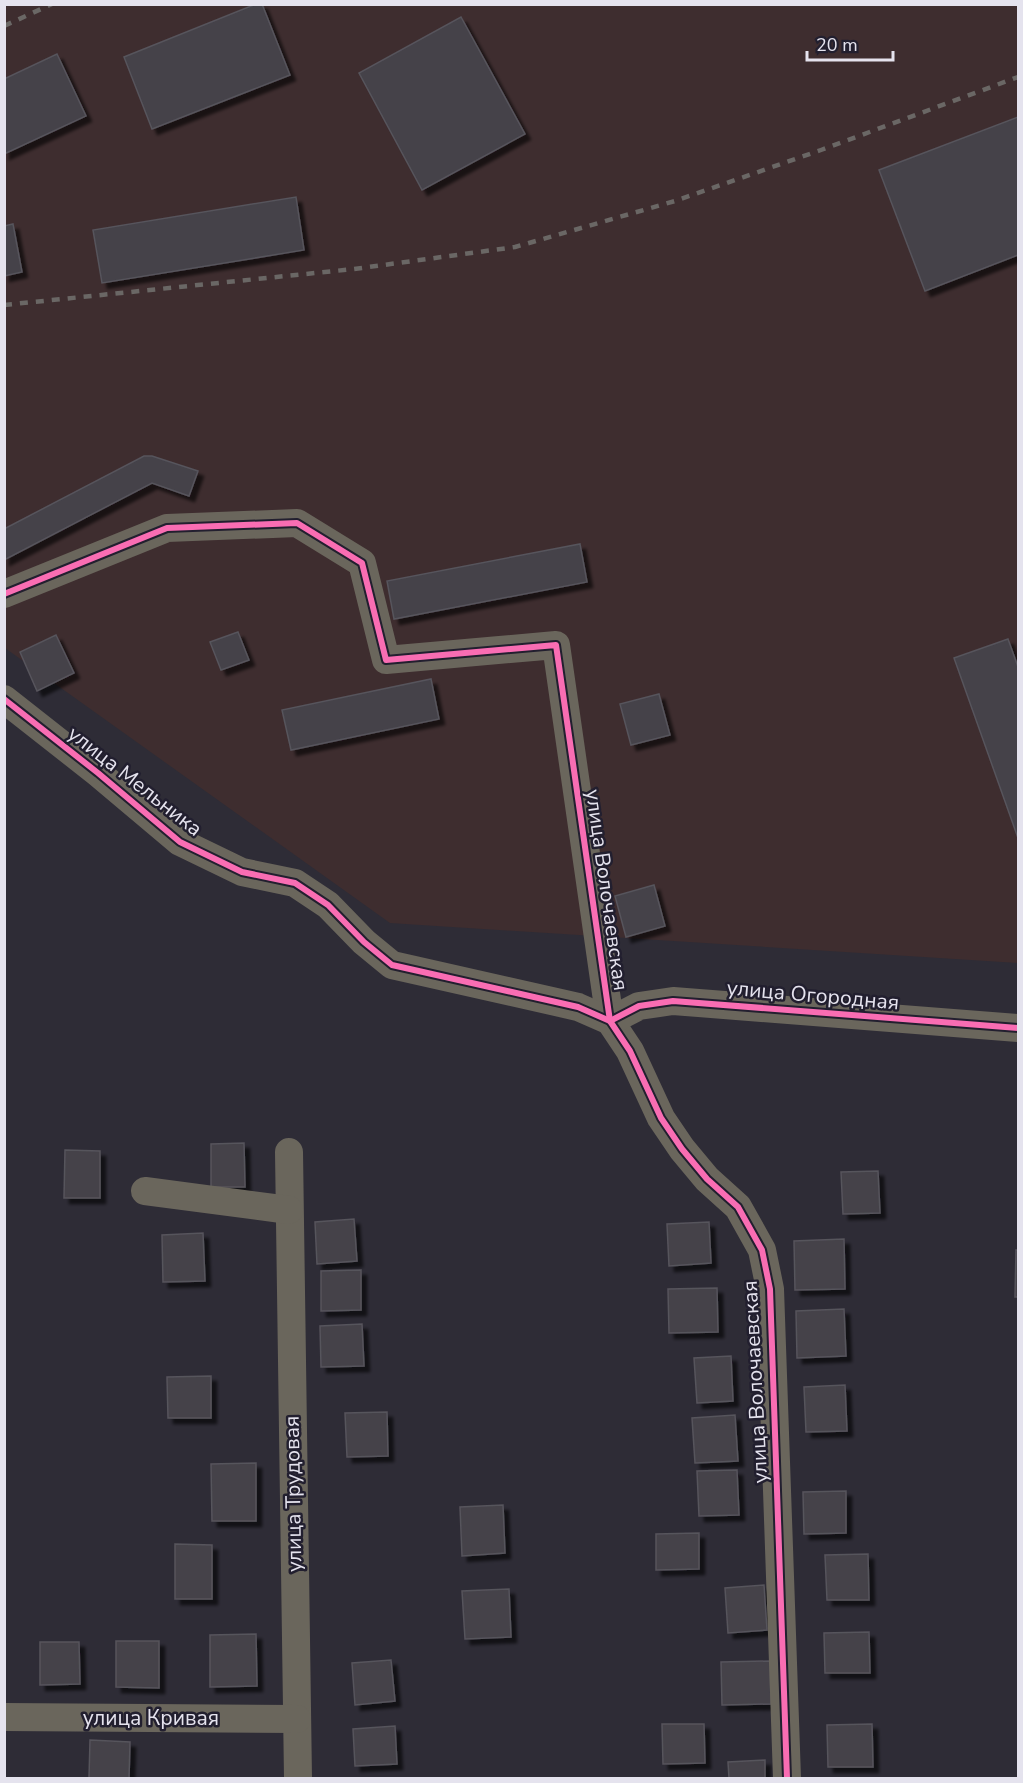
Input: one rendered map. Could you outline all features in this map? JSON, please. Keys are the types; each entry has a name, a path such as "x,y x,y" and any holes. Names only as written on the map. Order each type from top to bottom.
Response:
{"street":[{"name":"улица Волочаевская","path":"4,594 167,528 297,523 362,563 386,660 556,645 610,1021 630,1052 661,1119 707,1179 738,1207 762,1250 770,1289 787,1779"},
{"name":"улица Мельника","path":"4,699 98,773 180,842 242,872 295,883 328,905 364,942 392,965 578,1007 610,1021"},
{"name":"улица Огородная","path":"610,1021 639,1006 673,1001 1018,1028"},
{"name":"улица Трудовая","path":"289,1152 298,1779"},
{"path":"145,1191 289,1210"},
{"name":"улица Кривая","path":"4,1717 297,1719"}],"shaded area":[{"path":"5,5 1018,5 1018,963 390,923 5,648"}],"building":[{"path":"256,4 262,4 290,75 152,129 124,57"},
{"path":"461,17 525,134 422,190 359,73"},
{"path":"57,54 86,116 4,154 4,79"},
{"path":"1018,117 1018,255 925,291 879,170"},
{"path":"296,197 304,250 102,283 93,230"},
{"path":"13,224 22,272 4,276 4,226"},
{"path":"144,456 152,456 198,471 189,496 152,483 4,560 4,529"},
{"path":"580,544 587,582 394,619 387,581"},
{"path":"238,632 249,660 221,670 210,642"},
{"path":"56,635 74,673 37,691 20,652"},
{"path":"1008,639 1018,667 1018,838 954,658"},
{"path":"431,679 439,719 291,750 282,710"},
{"path":"659,694 670,735 631,745 620,704"},
{"path":"654,885 665,926 626,937 615,896"},
{"path":"244,1143 245,1187 211,1187 211,1144"},
{"path":"65,1150 100,1151 100,1198 64,1198"},
{"path":"878,1171 880,1213 843,1214 841,1172"},
{"path":"354,1219 357,1261 317,1264 315,1222"},
{"path":"709,1222 711,1263 669,1266 667,1224"},
{"path":"203,1233 205,1281 163,1282 162,1235"},
{"path":"844,1239 845,1289 795,1290 794,1241"},
{"path":"1016,1250 1018,1250 1018,1297 1015,1297"},
{"path":"361,1270 361,1310 321,1311 321,1271"},
{"path":"717,1288 718,1332 669,1333 668,1289"},
{"path":"844,1309 846,1356 797,1358 796,1311"},
{"path":"362,1324 364,1366 321,1367 320,1326"},
{"path":"731,1356 733,1401 697,1403 694,1358"},
{"path":"211,1376 211,1418 168,1418 167,1377"},
{"path":"845,1385 847,1431 806,1432 804,1387"},
{"path":"387,1412 388,1456 347,1457 345,1413"},
{"path":"735,1415 738,1461 695,1463 692,1418"},
{"path":"256,1463 256,1521 212,1521 211,1464"},
{"path":"737,1470 739,1515 699,1516 697,1471"},
{"path":"846,1491 846,1533 804,1534 803,1492"},
{"path":"503,1505 505,1553 462,1556 460,1507"},
{"path":"699,1533 699,1569 656,1570 656,1534"},
{"path":"175,1544 212,1545 212,1599 175,1599"},
{"path":"868,1554 869,1600 827,1600 825,1555"},
{"path":"764,1585 767,1630 728,1633 725,1588"},
{"path":"509,1589 511,1637 465,1639 462,1591"},
{"path":"869,1632 870,1673 825,1673 824,1633"},
{"path":"256,1634 257,1686 210,1687 210,1635"},
{"path":"116,1641 159,1641 159,1688 116,1687"},
{"path":"40,1642 79,1642 80,1684 40,1685"},
{"path":"391,1660 395,1701 355,1705 352,1663"},
{"path":"770,1661 771,1704 722,1705 721,1662"},
{"path":"662,1724 704,1724 705,1763 663,1764"},
{"path":"872,1724 873,1767 828,1767 827,1725"},
{"path":"395,1726 397,1764 355,1766 353,1729"},
{"path":"90,1740 130,1742 129,1778 89,1778"},
{"path":"765,1760 765,1778 729,1778 728,1762"}],"railway":[{"path":"4,26 52,4"},
{"path":"4,305 354,269 515,247 675,201 1018,77"}],"cycle path":[{"path":"4,594 167,528 297,523 362,563 386,660 556,645 610,1021 630,1051 661,1118 682,1149 707,1179 738,1207 762,1250 770,1289 787,1778"},
{"path":"4,699 98,773 180,842 242,872 295,883 328,905 364,942 392,965 578,1007 610,1021 639,1006 673,1001 1018,1028"}]}
